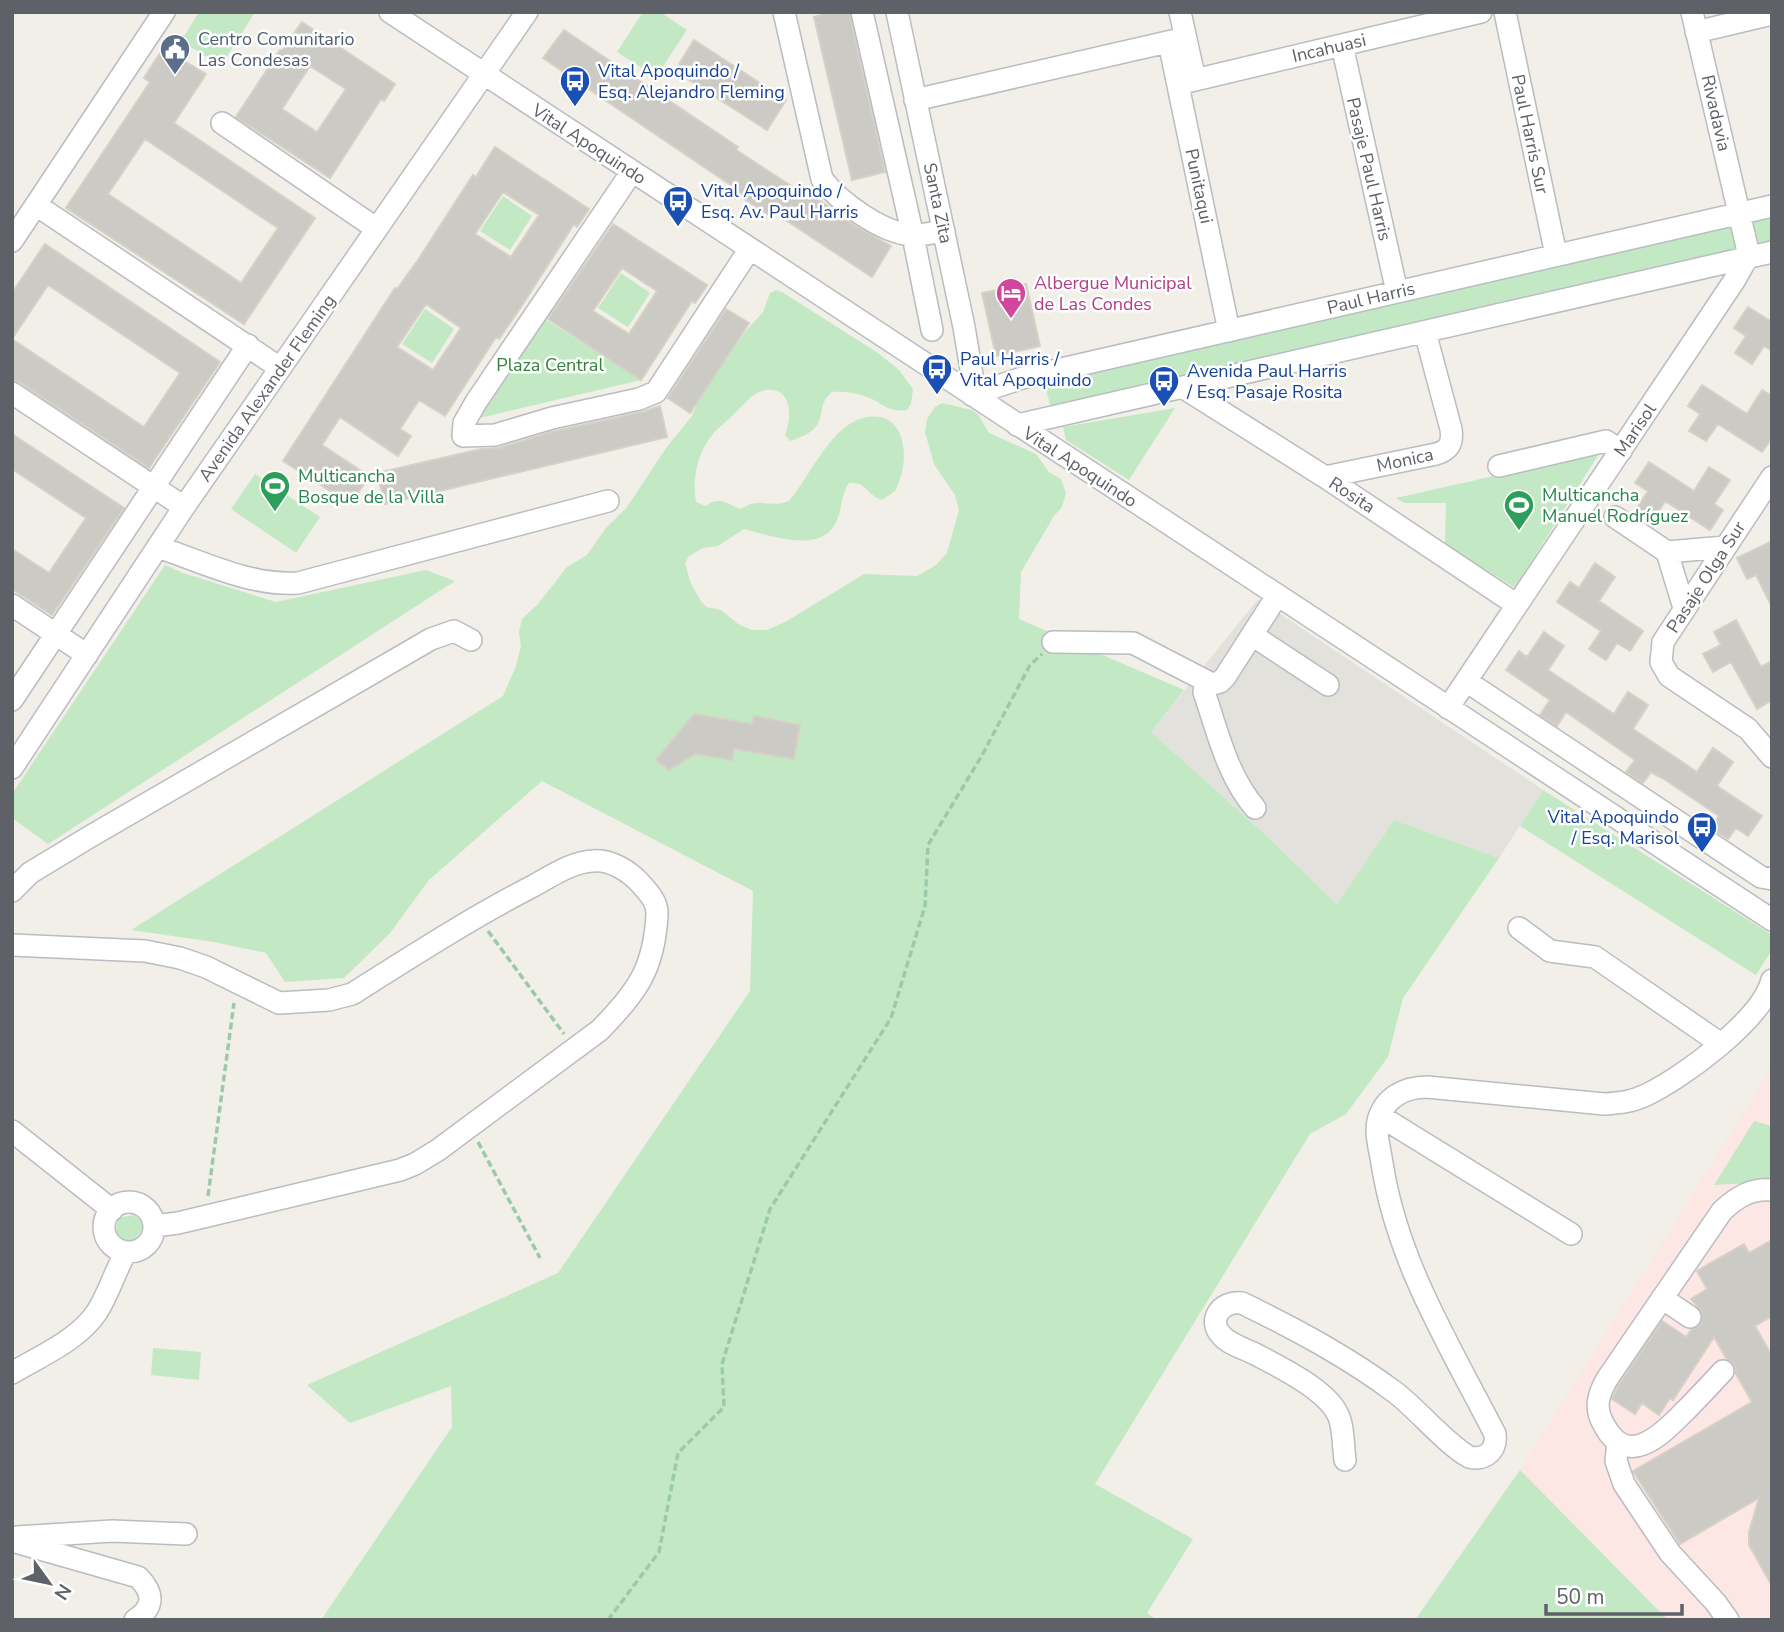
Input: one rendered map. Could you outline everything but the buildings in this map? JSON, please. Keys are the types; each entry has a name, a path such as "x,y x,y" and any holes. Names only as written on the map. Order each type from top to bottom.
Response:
{"street":[{"path":"12,241 164,12"},
{"name":"Vital Apoquindo","path":"390,12 631,173 1772,920"},
{"name":"Avenida Alexander Fleming","path":"12,768 184,507 527,12"},
{"path":"784,12 822,179 830,191 844,203 891,229 913,236 944,231"},
{"path":"862,12 932,330"},
{"name":"Santa Zita","path":"897,12 971,359 972,395"},
{"name":"Punitaqui","path":"1180,12 1177,40 1229,331"},
{"name":"Incahuasi","path":"1186,82 1481,12"},
{"name":"Paul Harris Sur","path":"1505,12 1556,256"},
{"path":"1694,22 1772,15"},
{"name":"Rivadavia","path":"1694,22 1739,213"},
{"path":"915,100 1177,40"},
{"name":"Pasaje Paul Harris","path":"1342,45 1397,292"},
{"path":"222,123 377,229"},
{"path":"631,173 476,402 464,424 463,436 495,435 552,418 639,399 656,392 749,250"},
{"path":"36,205 280,368"},
{"name":"Paul Harris","path":"972,395 1022,378 1772,206"},
{"path":"1739,213 1747,258"},
{"path":"1017,425 1772,252"},
{"name":"Marisol","path":"1448,708 1621,452 1747,258"},
{"name":"Monica","path":"1325,477 1436,454 1446,451 1451,444 1451,429 1425,332"},
{"path":"12,700 247,345"},
{"name":"Rosita","path":"1184,388 1517,604"},
{"path":"12,393 184,507"},
{"path":"1499,466 1605,441 1621,452"},
{"name":"Pasaje Olga Sur","path":"1772,477 1684,608 1661,648 1664,670 1669,676 1748,729 1772,757"},
{"path":"158,547 259,581 298,583 608,501"},
{"path":"1615,517 1667,552 1725,547"},
{"path":"1667,552 1684,608"},
{"path":"1053,642 1133,643 1164,657 1205,682 1220,682 1277,596"},
{"path":"12,605 87,655"},
{"path":"12,891 30,873 91,836 431,639 454,631 471,640"},
{"path":"1252,635 1328,685"},
{"path":"1466,681 1761,877 1772,880 1754,908"},
{"path":"1205,682 1204,692 1231,774 1255,808"},
{"path":"12,945 145,951 180,958 237,981 279,1003 330,1000 352,994 476,915 576,864 596,860 610,863 632,875 648,892 657,908 656,944 648,967 620,1009 600,1030 439,1150 407,1167 178,1223 154,1226"},
{"path":"1519,928 1550,951 1595,957 1721,1044"},
{"path":"1345,1461 1338,1414 1323,1395 1265,1359 1223,1338 1217,1329 1216,1318 1221,1307 1232,1301 1241,1303 1300,1332 1348,1360 1396,1394 1469,1457 1476,1459 1488,1455 1495,1440 1416,1282 1402,1248 1385,1184 1377,1129 1380,1116 1390,1100 1407,1089 1417,1087 1604,1104 1623,1103 1666,1084 1703,1059 1753,1012 1771,984"},
{"path":"1380,1116 1571,1234"},
{"path":"12,1131 112,1210"},
{"path":"1723,1371 1667,1429 1653,1441 1640,1447 1629,1447 1618,1442 1608,1433 1601,1420 1597,1407 1600,1392 1722,1211 1734,1199 1751,1191 1772,1190"},
{"path":"127,1202 136,1203 149,1212 154,1226 152,1237 147,1244 135,1252 126,1252 110,1244 104,1226 112,1210 127,1202"},
{"path":"12,1373 82,1329 98,1311 126,1252"},
{"path":"1662,1298 1690,1317"},
{"path":"1618,1442 1616,1461 1624,1484 1670,1553 1728,1620"},
{"path":"12,1539 112,1531 186,1534"},
{"path":"12,1539 138,1577 149,1588 151,1597 147,1608 135,1620"}],"path":[{"path":"608,1620 659,1552 678,1453 724,1407 722,1364 770,1209 891,1018 925,906 928,845 981,757 1030,666 1053,642"},
{"path":"476,915 575,1048"},
{"path":"205,1216 237,981"},
{"path":"470,1127 540,1258"}],"shaded area":[{"path":"1258,599 1543,790 1499,858 1394,820 1338,906 1271,840 1151,732"},
{"path":"1772,1067 1772,1620 1668,1620 1520,1470"}],"green space":[{"path":"199,12 255,12 221,66 181,41"},
{"path":"643,12 660,12 687,30 656,77 617,52"},
{"path":"503,196 532,216 510,250 480,231"},
{"path":"1772,218 1772,243 1051,408 1044,382"},
{"path":"621,273 650,293 628,327 598,308"},
{"path":"776,290 878,353 899,370 913,389 911,404 907,410 894,410 860,395 832,392 826,398 818,424 813,430 790,441 785,435 789,421 786,399 775,390 757,393 707,442 697,467 696,502 706,506 719,501 741,509 754,503 776,504 789,501 838,434 850,424 864,418 884,418 897,428 904,456 901,477 895,491 882,500 863,486 849,483 837,520 830,531 820,537 795,540 744,529 718,546 703,548 689,556 685,563 691,584 707,607 721,610 738,624 752,630 767,630 787,621 864,574 917,576 936,565 947,553 959,510 955,495 934,464 925,432 927,419 935,407 942,403 972,410 978,414 989,433 1036,454 1049,472 1061,479 1066,493 1062,507 1021,572 1019,619 1184,690 1151,732 1271,840 1337,905 1394,820 1499,858 1403,998 1388,1057 1346,1114 1310,1134 1095,1484 1193,1539 1147,1613 1157,1620 321,1620 452,1427 451,1386 350,1423 307,1385 558,1273 750,991 753,891 542,781 429,880 390,933 344,978 285,982 266,953 214,942 131,930 503,696 521,646 519,632 522,619 538,604 567,567 587,555 606,528 627,507 666,448 692,416 697,403 723,363 763,312 770,293"},
{"path":"425,309 454,329 432,363 402,344"},
{"name":"Plaza Central","path":"540,316 641,380 471,420"},
{"path":"1175,408 1129,480 1066,440 1063,427"},
{"path":"1600,452 1515,588 1445,544 1446,503 1404,503 1396,498"},
{"name":"Multicancha Bosque de la Villa","path":"255,474 320,517 296,553 231,509"},
{"path":"165,565 276,602 426,570 455,581 48,844 12,818 12,794"},
{"path":"1543,790 1772,935 1772,950 1756,975 1520,826"},
{"path":"1754,1121 1772,1126 1772,1182 1714,1185"},
{"path":"133,1215 146,1224 129,1248 115,1240 118,1218"},
{"path":"153,1348 201,1352 199,1380 151,1375"},
{"path":"1520,1470 1668,1620 1415,1620"}],"place":[{"name":"Centro Comunitario Las Condesas","path":"175,76"},
{"name":"Vital Apoquindo / Esq. Alejandro Fleming","path":"575,108"},
{"name":"Vital Apoquindo / Esq. Av. Paul Harris","path":"678,228"},
{"name":"Albergue Municipal de Las Condes","path":"1011,320"},
{"name":"Paul Harris / Vital Apoquindo","path":"937,396"},
{"name":"Avenida Paul Harris / Esq. Pasaje Rosita","path":"1164,408"},
{"name":"Multicancha Bosque de la Villa","path":"275,513"},
{"name":"Multicancha Manuel Rodríguez","path":"1519,532"},
{"name":"Vital Apoquindo / Esq. Marisol","path":"1702,854"}]}
